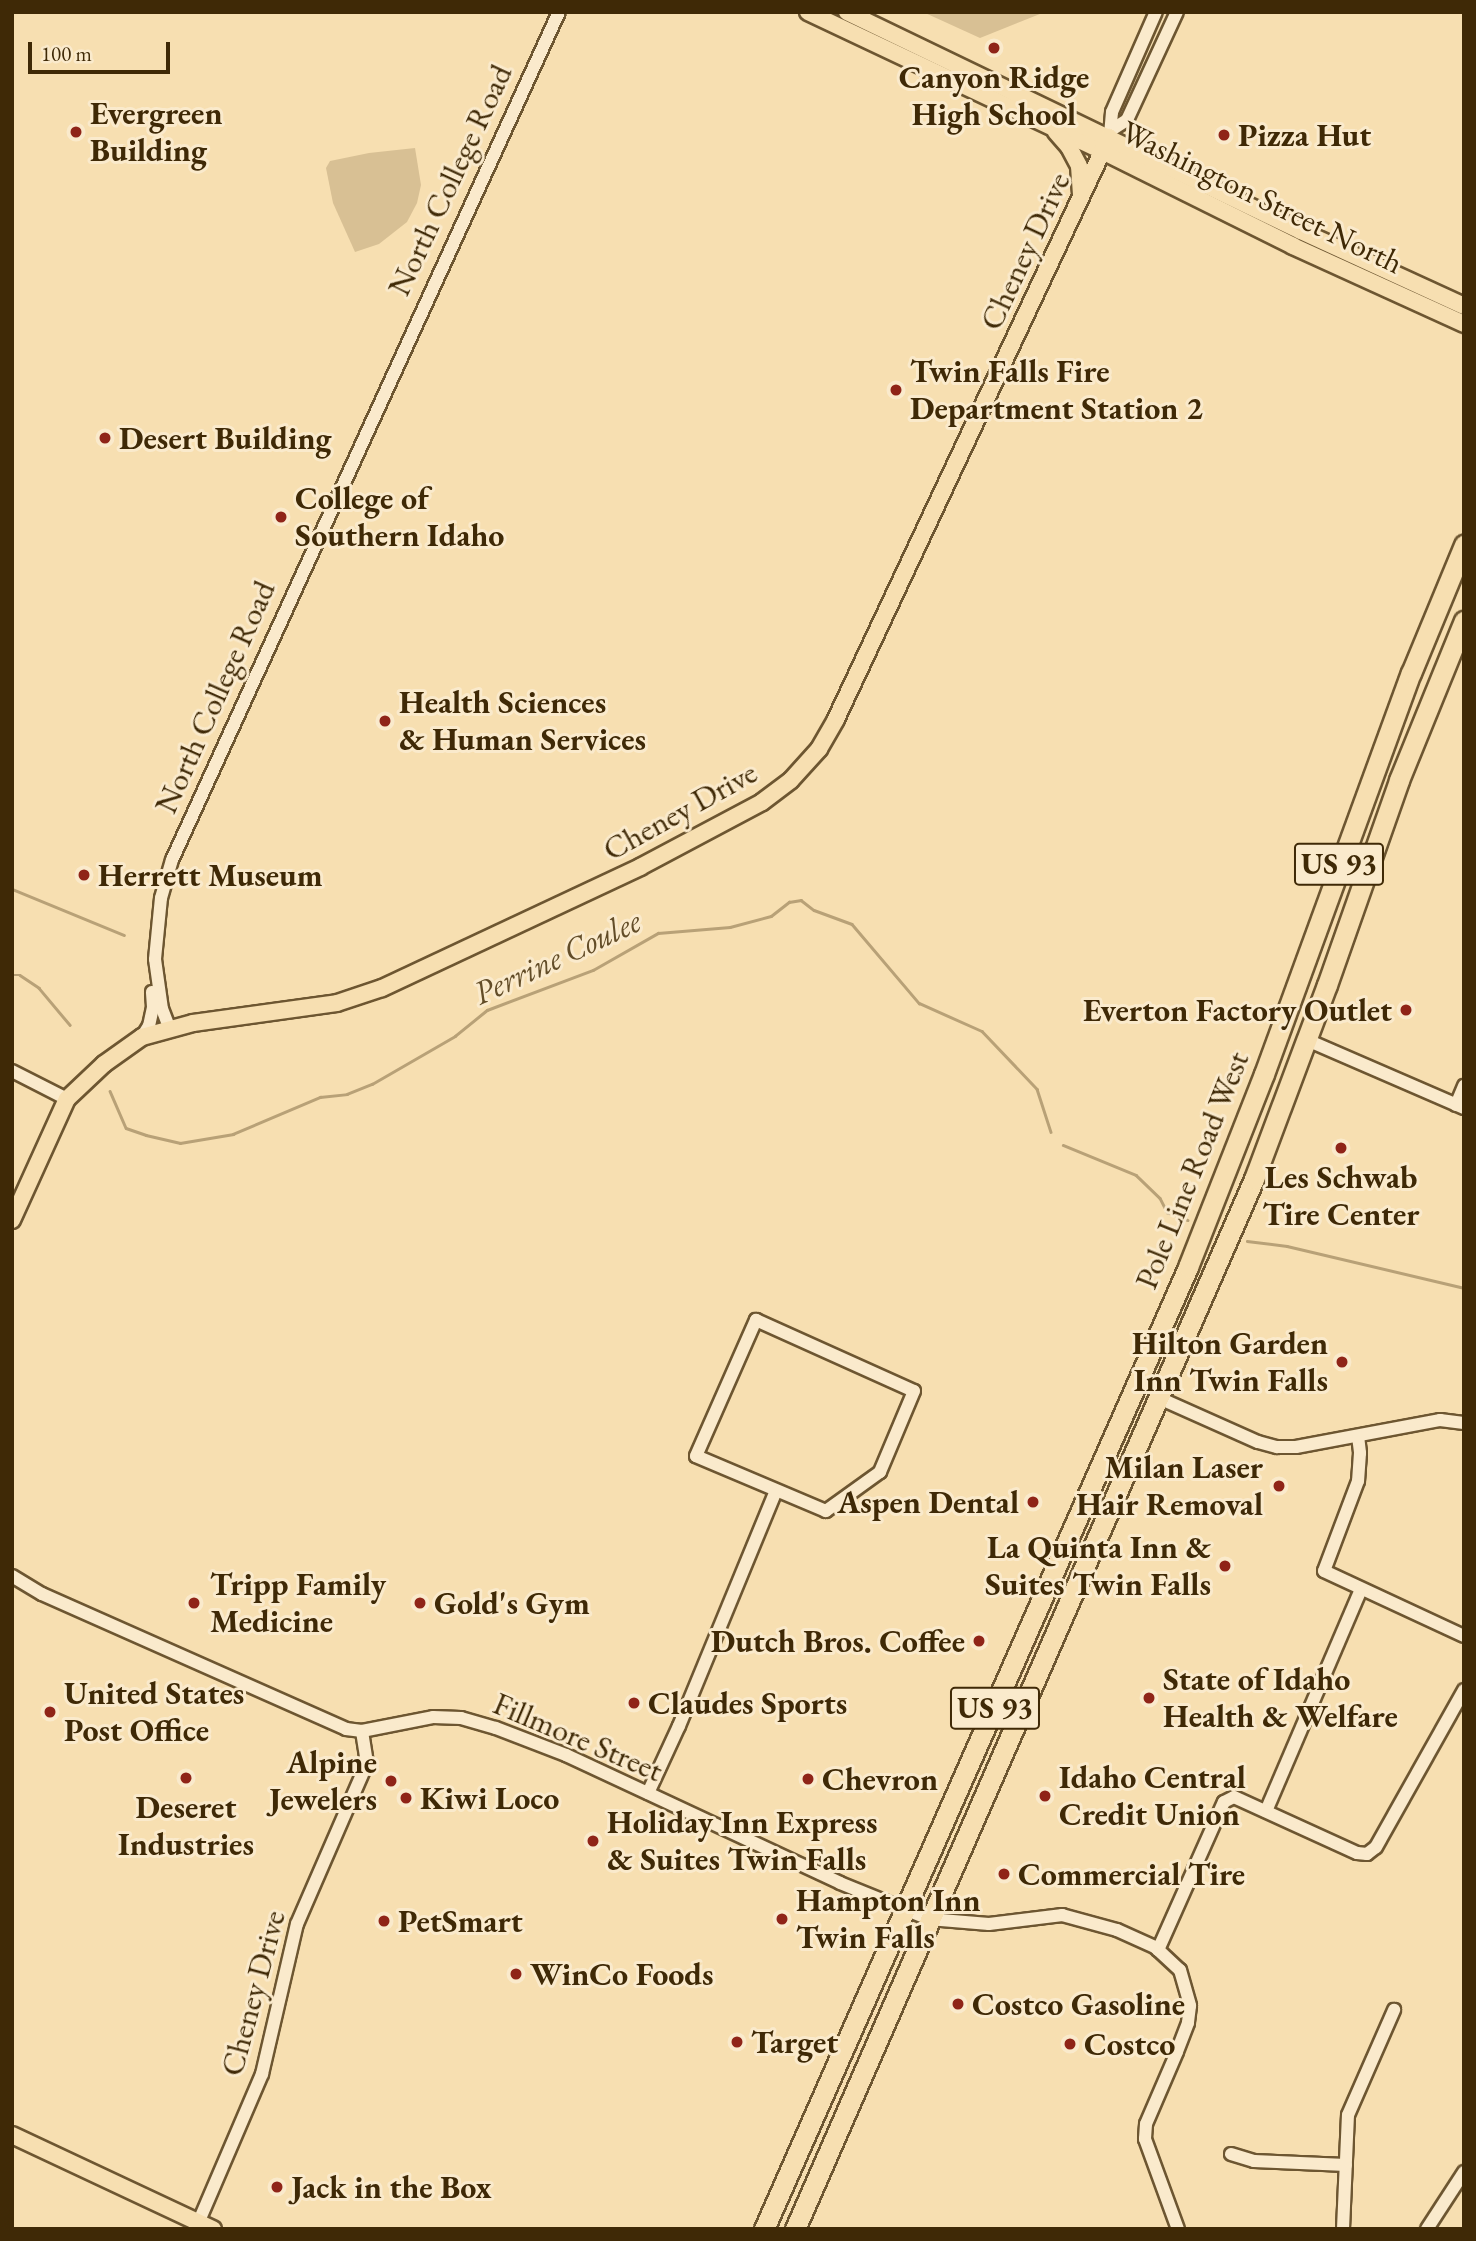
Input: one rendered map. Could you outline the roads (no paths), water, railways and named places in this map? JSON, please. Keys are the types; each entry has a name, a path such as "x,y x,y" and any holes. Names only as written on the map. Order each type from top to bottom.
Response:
{"highway":[{"name":"Pole Line Road West","path":"764,2229 1188,1267 1264,1073 1411,673 1464,545"},
{"name":"Pole Line Road West","path":"795,2229 1254,1179 1307,1041 1399,780 1464,621"},
{"path":"824,2163 816,2148 816,2133 836,2090 856,2018"},
{"path":"783,2229 808,2170 809,2154 802,2140"}],"main road":[{"name":"Washington Street North","path":"808,12 1049,126 1108,139 1293,246 1464,324"},
{"name":"Washington Street North","path":"847,12 1301,231 1464,306"},
{"path":"1049,126 1069,147 1079,166 1081,197"},
{"name":"Cheney Drive","path":"169,1027 337,1003 382,988 640,867 762,802 791,780 819,749 836,719 1108,139"},
{"path":"12,1220 67,1099 104,1064 142,1037 169,1027"},
{"path":"12,2135 203,2227"}],"street":[{"name":"North College Road","path":"169,1027 162,1009 155,959 161,898 172,860 559,12"},
{"path":"1108,139 1112,112 1156,12"},
{"path":"1108,139 1127,120 1177,13"},
{"path":"142,1037 149,1026 153,1007 148,939 152,912 172,860"},
{"path":"1307,1041 1460,1107 1464,1086"},
{"path":"12,1071 67,1099"},
{"path":"756,1320 914,1391 880,1472 869,1480 826,1511 776,1491 696,1456 756,1320"},
{"path":"1159,1398 1258,1442 1277,1447 1296,1447 1440,1420 1464,1423"},
{"path":"1358,1436 1358,1481 1324,1571 1464,1636"},
{"path":"648,1793 679,1726 776,1491"},
{"name":"Fillmore Street","path":"12,1576 42,1594 346,1728 362,1731 433,1717 461,1718 546,1747 929,1919 989,1924 1062,1914 1117,1930 1158,1950 1180,1970 1190,2006 1188,2023 1146,2124 1145,2139 1178,2229"},
{"path":"1266,1811 1361,1589"},
{"path":"1158,1950 1224,1802 1234,1797 1357,1853 1372,1852 1464,1690"},
{"name":"Cheney Drive","path":"203,2227 262,2074 297,1924 367,1763 362,1731"},
{"path":"1343,2229 1348,2115 1394,2010"},
{"path":"1231,2154 1254,2161 1346,2165"},
{"path":"1427,2229 1464,2172"}],"waterway":[{"name":"Perrine Coulee","path":"12,889 124,935"},
{"name":"Perrine Coulee","path":"110,1091 126,1128 146,1135 180,1143 233,1134 320,1097 347,1094 372,1084 455,1036 487,1010 593,970 658,933 730,927 771,916 789,902 801,900 814,910 852,924 919,1003 982,1031 1037,1089 1051,1132"},
{"name":"Perrine Coulee","path":"12,975 20,975 39,988 70,1025"},
{"name":"Perrine Coulee","path":"1063,1145 1136,1175 1160,1198 1167,1212 1188,1220"},
{"name":"Perrine Coulee","path":"1247,1241 1287,1246 1464,1288"}],"place":[{"name":"Canyon Ridge High School","path":"994,48"},
{"name":"Evergreen Building","path":"76,132"},
{"name":"Pizza Hut","path":"1224,135"},
{"name":"Twin Falls Fire Department Station 2","path":"896,390"},
{"name":"Desert Building","path":"105,438"},
{"name":"College of Southern Idaho","path":"281,517"},
{"name":"Health Sciences & Human Services","path":"385,721"},
{"name":"Herrett Museum","path":"84,875"},
{"name":"Everton Factory Outlet","path":"1406,1010"},
{"name":"Les Schwab Tire Center","path":"1341,1148"},
{"name":"Hilton Garden Inn Twin Falls","path":"1342,1362"},
{"name":"Milan Laser Hair Removal","path":"1279,1486"},
{"name":"Aspen Dental","path":"1033,1502"},
{"name":"La Quinta Inn & Suites Twin Falls","path":"1225,1566"},
{"name":"Tripp Family Medicine","path":"194,1603"},
{"name":"Gold's Gym","path":"420,1603"},
{"name":"Dutch Bros. Coffee","path":"979,1641"},
{"name":"State of Idaho Health & Welfare","path":"1149,1698"},
{"name":"Claudes Sports","path":"634,1703"},
{"name":"United States Post Office","path":"50,1712"},
{"name":"Deseret Industries","path":"186,1778"},
{"name":"Chevron","path":"808,1779"},
{"name":"Alpine Jewelers","path":"391,1781"},
{"name":"Idaho Central Credit Union","path":"1045,1796"},
{"name":"Kiwi Loco","path":"406,1798"},
{"name":"Holiday Inn Express & Suites Twin Falls","path":"593,1841"},
{"name":"Commercial Tire","path":"1004,1874"},
{"name":"Hampton Inn Twin Falls","path":"782,1919"},
{"name":"PetSmart","path":"384,1921"},
{"name":"WinCo Foods","path":"516,1974"},
{"name":"Costco Gasoline","path":"958,2004"},
{"name":"Target","path":"737,2042"},
{"name":"Costco","path":"1070,2044"},
{"name":"Jack in the Box","path":"277,2187"}]}
